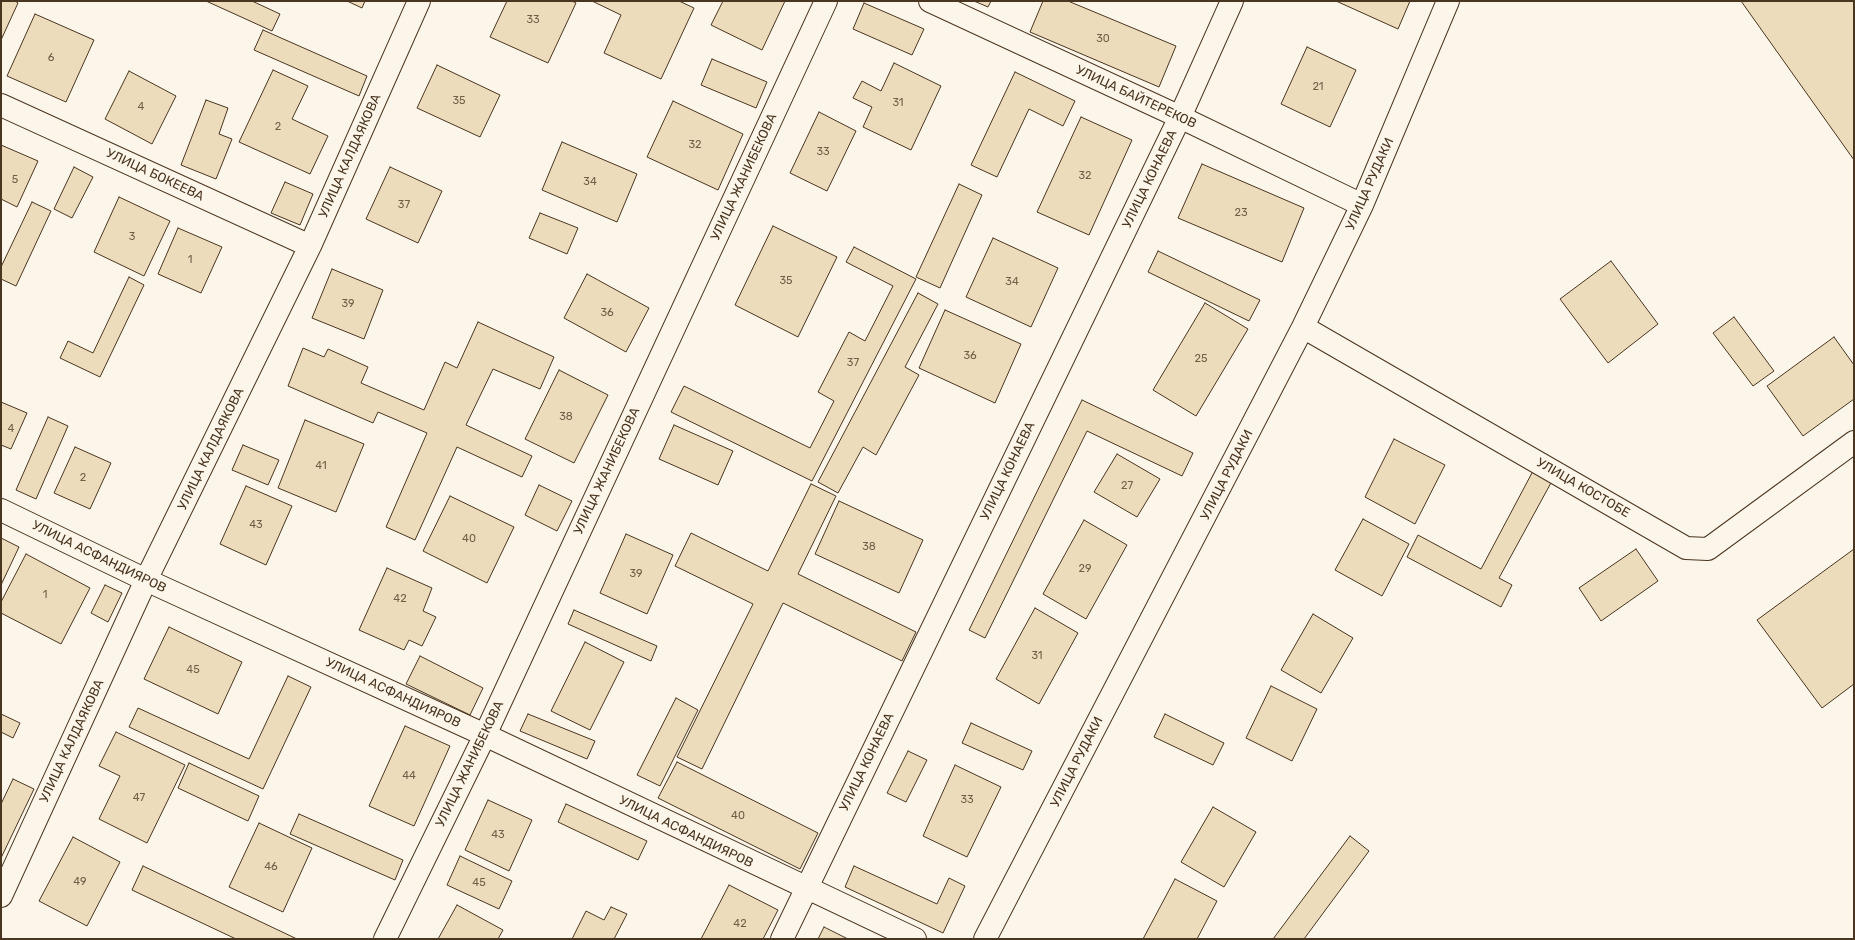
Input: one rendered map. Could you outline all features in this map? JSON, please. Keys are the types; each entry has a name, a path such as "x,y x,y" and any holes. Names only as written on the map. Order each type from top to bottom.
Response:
{"street":[{"name":"УЛИЦА КАЛДАЯКОВА","path":"1,896 146,580 310,246 419,1"},
{"name":"УЛИЦА ЖАНИБЕКОВА","path":"385,939 484,735 826,1"},
{"name":"УЛИЦА БАЙТЕРЕКОВ","path":"930,1 1180,117 1362,205"},
{"name":"УЛИЦА КОНАЕВА","path":"782,939 1180,117 1232,1"},
{"name":"УЛИЦА РУДАКИ","path":"986,939 1303,327 1362,205 1448,1"},
{"name":"УЛИЦА БОКЕЕВА","path":"1,105 310,246"},
{"name":"УЛИЦА КОСТОБЕ","path":"1303,327 1686,548 1708,549 1854,442"},
{"name":"УЛИЦА АСФАНДИЯРОВ","path":"1,510 146,580 484,735 806,889 915,939"}],"building":[{"path":"1,1 15,1 18,3 1,40"},
{"path":"206,1 252,1 280,14 272,31"},
{"path":"347,1 365,1 362,8"},
{"path":"507,1 572,1 576,3 548,63 490,37"},
{"path":"592,1 679,1 694,8 661,79 604,53 621,15"},
{"path":"723,1 785,1 762,50 711,25"},
{"path":"974,1 991,1 988,7"},
{"path":"1043,1 1068,1 1176,46 1159,87 1030,32"},
{"path":"1336,1 1410,1 1398,29"},
{"path":"1741,1 1854,1 1854,160"},
{"path":"864,3 924,29 912,55 853,29"},
{"path":"35,14 94,40 66,102 7,76"},
{"path":"263,30 367,76 359,96 254,50"},
{"path":"1307,47 1356,70 1330,127 1281,104"},
{"path":"712,59 767,82 756,108 701,85"},
{"path":"894,63 941,86 911,150 863,127 872,107 853,98 862,81 881,91"},
{"path":"437,65 500,95 480,137 417,108"},
{"path":"273,70 308,86 292,119 328,136 310,174 239,142"},
{"path":"129,71 176,96 152,144 105,119"},
{"path":"1015,72 1075,101 1063,126 1029,109 997,177 971,165"},
{"path":"206,100 228,108 219,134 232,139 216,179 181,165"},
{"path":"673,101 743,134 718,190 647,157"},
{"path":"819,112 856,131 827,191 790,173"},
{"path":"1081,117 1132,140 1089,235 1037,212"},
{"path":"562,142 637,174 617,222 542,190"},
{"path":"1,145 38,161 17,207 1,199"},
{"path":"1202,164 1304,208 1282,262 1178,218"},
{"path":"74,167 93,177 72,218 54,209"},
{"path":"390,167 442,191 418,243 366,219"},
{"path":"285,182 313,194 300,225 271,213"},
{"path":"959,184 982,195 940,288 916,277"},
{"path":"119,197 170,221 144,276 94,252"},
{"path":"32,202 51,211 16,286 1,279 1,267"},
{"path":"540,213 578,228 567,254 529,238"},
{"path":"773,226 837,257 798,337 735,305"},
{"path":"178,228 222,247 201,293 158,274"},
{"path":"993,238 1058,268 1031,327 966,297"},
{"path":"854,247 916,279 812,481 671,412 684,386 810,448 834,401 818,392 849,332 865,341 893,286 846,262"},
{"path":"1158,251 1260,300 1249,321 1148,272"},
{"path":"1611,261 1658,324 1608,363 1560,299"},
{"path":"332,269 383,290 364,339 312,318"},
{"path":"587,274 649,308 626,352 564,318"},
{"path":"129,277 144,285 100,377 60,358 68,341 93,353"},
{"path":"918,293 938,304 905,367 919,375 876,455 863,447 838,493 818,482"},
{"path":"1205,303 1248,329 1196,416 1153,390"},
{"path":"945,310 1021,344 995,403 919,368"},
{"path":"1734,317 1774,371 1753,386 1713,333"},
{"path":"478,322 554,357 540,389 493,369 466,425 532,456 522,477 457,447 415,540 386,527 427,433 378,412 373,423 288,386 303,348 324,357 328,349 368,367 361,383 424,410 445,362 457,368"},
{"path":"1834,337 1854,365 1854,399 1803,436 1767,386"},
{"path":"559,370 608,395 574,463 525,439"},
{"path":"1082,400 1193,453 1182,476 1087,431 985,638 969,630"},
{"path":"1,402 27,413 11,449 1,445"},
{"path":"48,417 68,426 36,499 16,490"},
{"path":"305,420 364,444 336,512 278,488"},
{"path":"674,425 733,451 718,485 659,459"},
{"path":"1394,439 1445,465 1415,524 1365,497"},
{"path":"243,445 279,460 268,485 232,470"},
{"path":"75,447 111,463 90,509 54,493"},
{"path":"1117,454 1160,479 1137,517 1094,492"},
{"path":"1533,471 1552,481 1499,578 1512,585 1501,607 1407,557 1418,535 1481,569"},
{"path":"811,484 836,496 798,574 916,632 902,661 783,603 702,769 677,757 753,604 675,566 691,533 768,571"},
{"path":"539,485 572,501 557,531 525,515"},
{"path":"246,486 292,506 266,565 220,544"},
{"path":"450,496 514,527 487,583 423,551"},
{"path":"839,501 923,540 899,593 815,554"},
{"path":"1363,519 1409,544 1382,596 1335,570"},
{"path":"1084,520 1127,545 1086,619 1043,594"},
{"path":"626,534 673,555 647,614 600,593"},
{"path":"1,538 19,547 1,585"},
{"path":"1636,549 1658,581 1601,621 1579,588"},
{"path":"1854,549 1854,684 1822,708 1757,620"},
{"path":"26,554 90,588 61,644 1,613 1,602"},
{"path":"387,568 432,588 423,611 436,617 422,646 409,640 404,650 359,630"},
{"path":"105,585 122,593 108,622 91,613"},
{"path":"1035,608 1078,633 1039,704 996,679"},
{"path":"574,610 657,646 651,661 568,624"},
{"path":"1313,614 1353,638 1321,693 1281,670"},
{"path":"169,627 242,662 218,714 144,679"},
{"path":"585,642 624,662 590,730 551,711"},
{"path":"420,656 483,688 470,715 406,684"},
{"path":"288,676 311,687 263,789 129,727 138,708 249,759"},
{"path":"1271,686 1317,709 1292,761 1246,738"},
{"path":"676,698 698,710 660,786 637,775"},
{"path":"1,714 20,723 13,738 1,732"},
{"path":"528,714 595,741 587,759 520,731"},
{"path":"1165,714 1224,743 1213,765 1154,737"},
{"path":"971,723 1032,751 1023,770 962,743"},
{"path":"405,726 450,746 414,826 369,806"},
{"path":"116,732 185,765 147,843 99,819 120,776 99,766"},
{"path":"908,751 927,760 906,802 887,793"},
{"path":"677,762 818,833 800,869 658,798"},
{"path":"189,763 259,796 248,821 178,788"},
{"path":"955,765 1001,787 967,857 923,836"},
{"path":"13,779 34,789 1,858 1,804"},
{"path":"488,800 532,820 509,871 465,850"},
{"path":"566,804 647,841 638,860 558,822"},
{"path":"1213,807 1256,832 1224,887 1181,862"},
{"path":"299,814 403,860 395,880 290,834"},
{"path":"259,823 312,848 283,912 229,887"},
{"path":"1350,836 1369,851 1304,939 1273,939"},
{"path":"73,837 120,862 87,926 39,901"},
{"path":"460,856 512,881 499,909 447,885"},
{"path":"143,866 297,939 236,939 132,890"},
{"path":"854,866 937,904 949,878 965,886 943,933 845,887"},
{"path":"1175,879 1217,901 1197,939 1143,939"},
{"path":"729,885 778,910 763,939 701,939"},
{"path":"457,905 503,930 498,939 438,939"},
{"path":"611,907 627,914 614,939 572,939 586,911 604,920"},
{"path":"824,927 848,939 818,939"}]}
